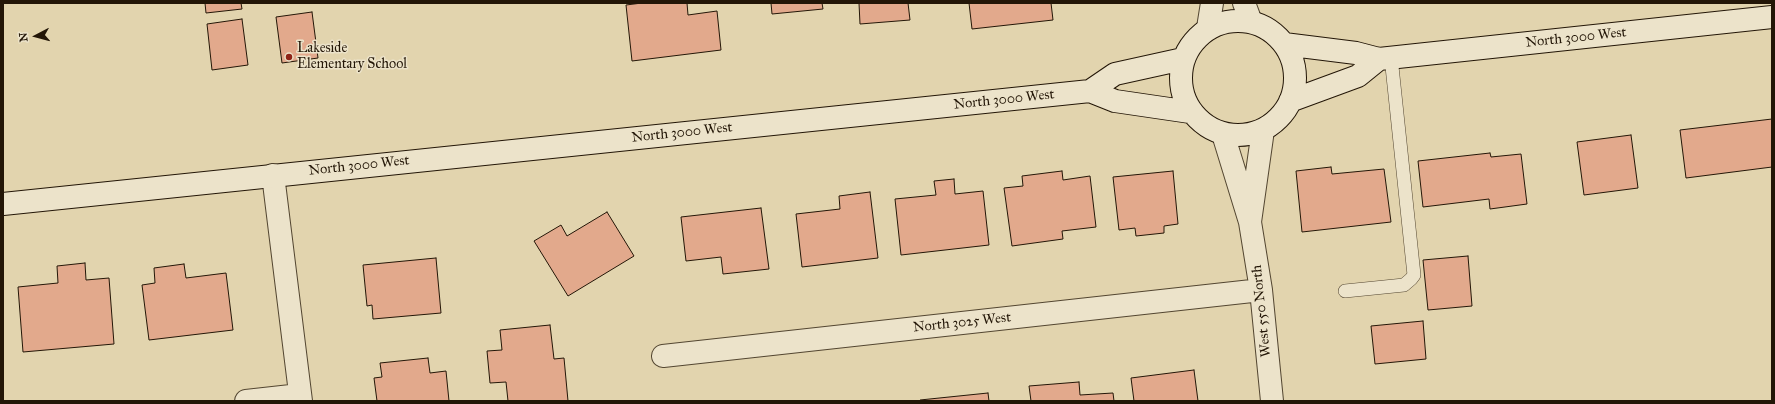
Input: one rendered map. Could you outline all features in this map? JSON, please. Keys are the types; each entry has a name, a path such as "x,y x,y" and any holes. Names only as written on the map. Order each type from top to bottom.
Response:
{"main road":[{"path":"1208,28 1212,3"},
{"path":"1248,12 1284,44 1293,62 1296,87 1290,101 1279,118 1263,130 1244,135 1223,134 1204,126 1190,112 1182,93 1180,79 1183,59 1193,42 1208,28 1248,12"},
{"name":"North 3000 West","path":"1284,44 1385,58 1772,17"},
{"path":"1290,101 1358,76 1385,58"},
{"name":"North 3000 West","path":"1090,91 1115,74 1183,59"},
{"name":"North 3000 West","path":"3,204 1090,91 1115,101 1190,112"},
{"name":"West 550 North","path":"1250,222 1263,130"},
{"name":"West 550 North","path":"1223,134 1250,222 1261,290 1272,401"},
{"path":"246,401 301,398 273,175"},
{"name":"North 3025 West","path":"663,356 1261,290"}],"lane":[{"path":"1346,291 1404,285 1414,274 1385,58"}],"building":[{"path":"205,3 241,3 242,9 206,13"},
{"path":"642,3 687,3 688,15 717,11 721,50 632,61 626,5"},
{"path":"771,3 822,3 823,9 772,14"},
{"path":"859,3 908,3 910,20 860,24"},
{"path":"969,3 1051,3 1053,20 972,29"},
{"path":"312,12 318,58 282,63 276,17"},
{"path":"242,19 248,65 212,70 207,24"},
{"path":"1772,119 1772,167 1686,178 1680,130"},
{"path":"1631,135 1638,188 1584,195 1577,142"},
{"path":"1490,153 1491,157 1521,154 1527,204 1490,209 1489,199 1423,207 1418,161"},
{"path":"1331,167 1332,174 1384,169 1391,222 1302,232 1296,171"},
{"path":"1062,171 1063,180 1090,176 1096,227 1062,231 1063,239 1012,246 1004,188 1023,186 1022,176"},
{"path":"1173,171 1178,224 1164,226 1164,233 1136,236 1135,228 1119,230 1113,177"},
{"path":"954,179 955,194 983,191 989,245 901,255 895,199 936,195 934,181"},
{"path":"870,192 878,258 802,267 796,214 840,209 839,196"},
{"path":"761,208 769,269 723,274 721,257 686,261 681,217"},
{"path":"607,212 634,256 568,296 534,241 561,225 567,236"},
{"path":"1468,256 1472,306 1428,310 1423,260"},
{"path":"436,258 441,313 373,319 372,305 367,306 363,265"},
{"path":"85,263 86,280 109,278 114,344 23,352 18,287 58,283 57,266"},
{"path":"184,264 186,278 226,273 233,330 149,340 142,285 155,283 154,268"},
{"path":"1423,321 1426,359 1375,364 1371,326"},
{"path":"550,325 554,359 564,358 568,401 508,401 506,382 490,383 487,351 502,350 500,330"},
{"path":"428,358 430,373 446,371 449,401 377,401 374,378 382,377 380,363"},
{"path":"1194,370 1198,401 1134,401 1131,378"},
{"path":"1079,382 1080,395 1113,393 1114,401 1031,401 1029,386"},
{"path":"988,393 989,401 920,401 920,400"}],"place":[{"name":"Lakeside Elementary School","path":"289,57"}]}
